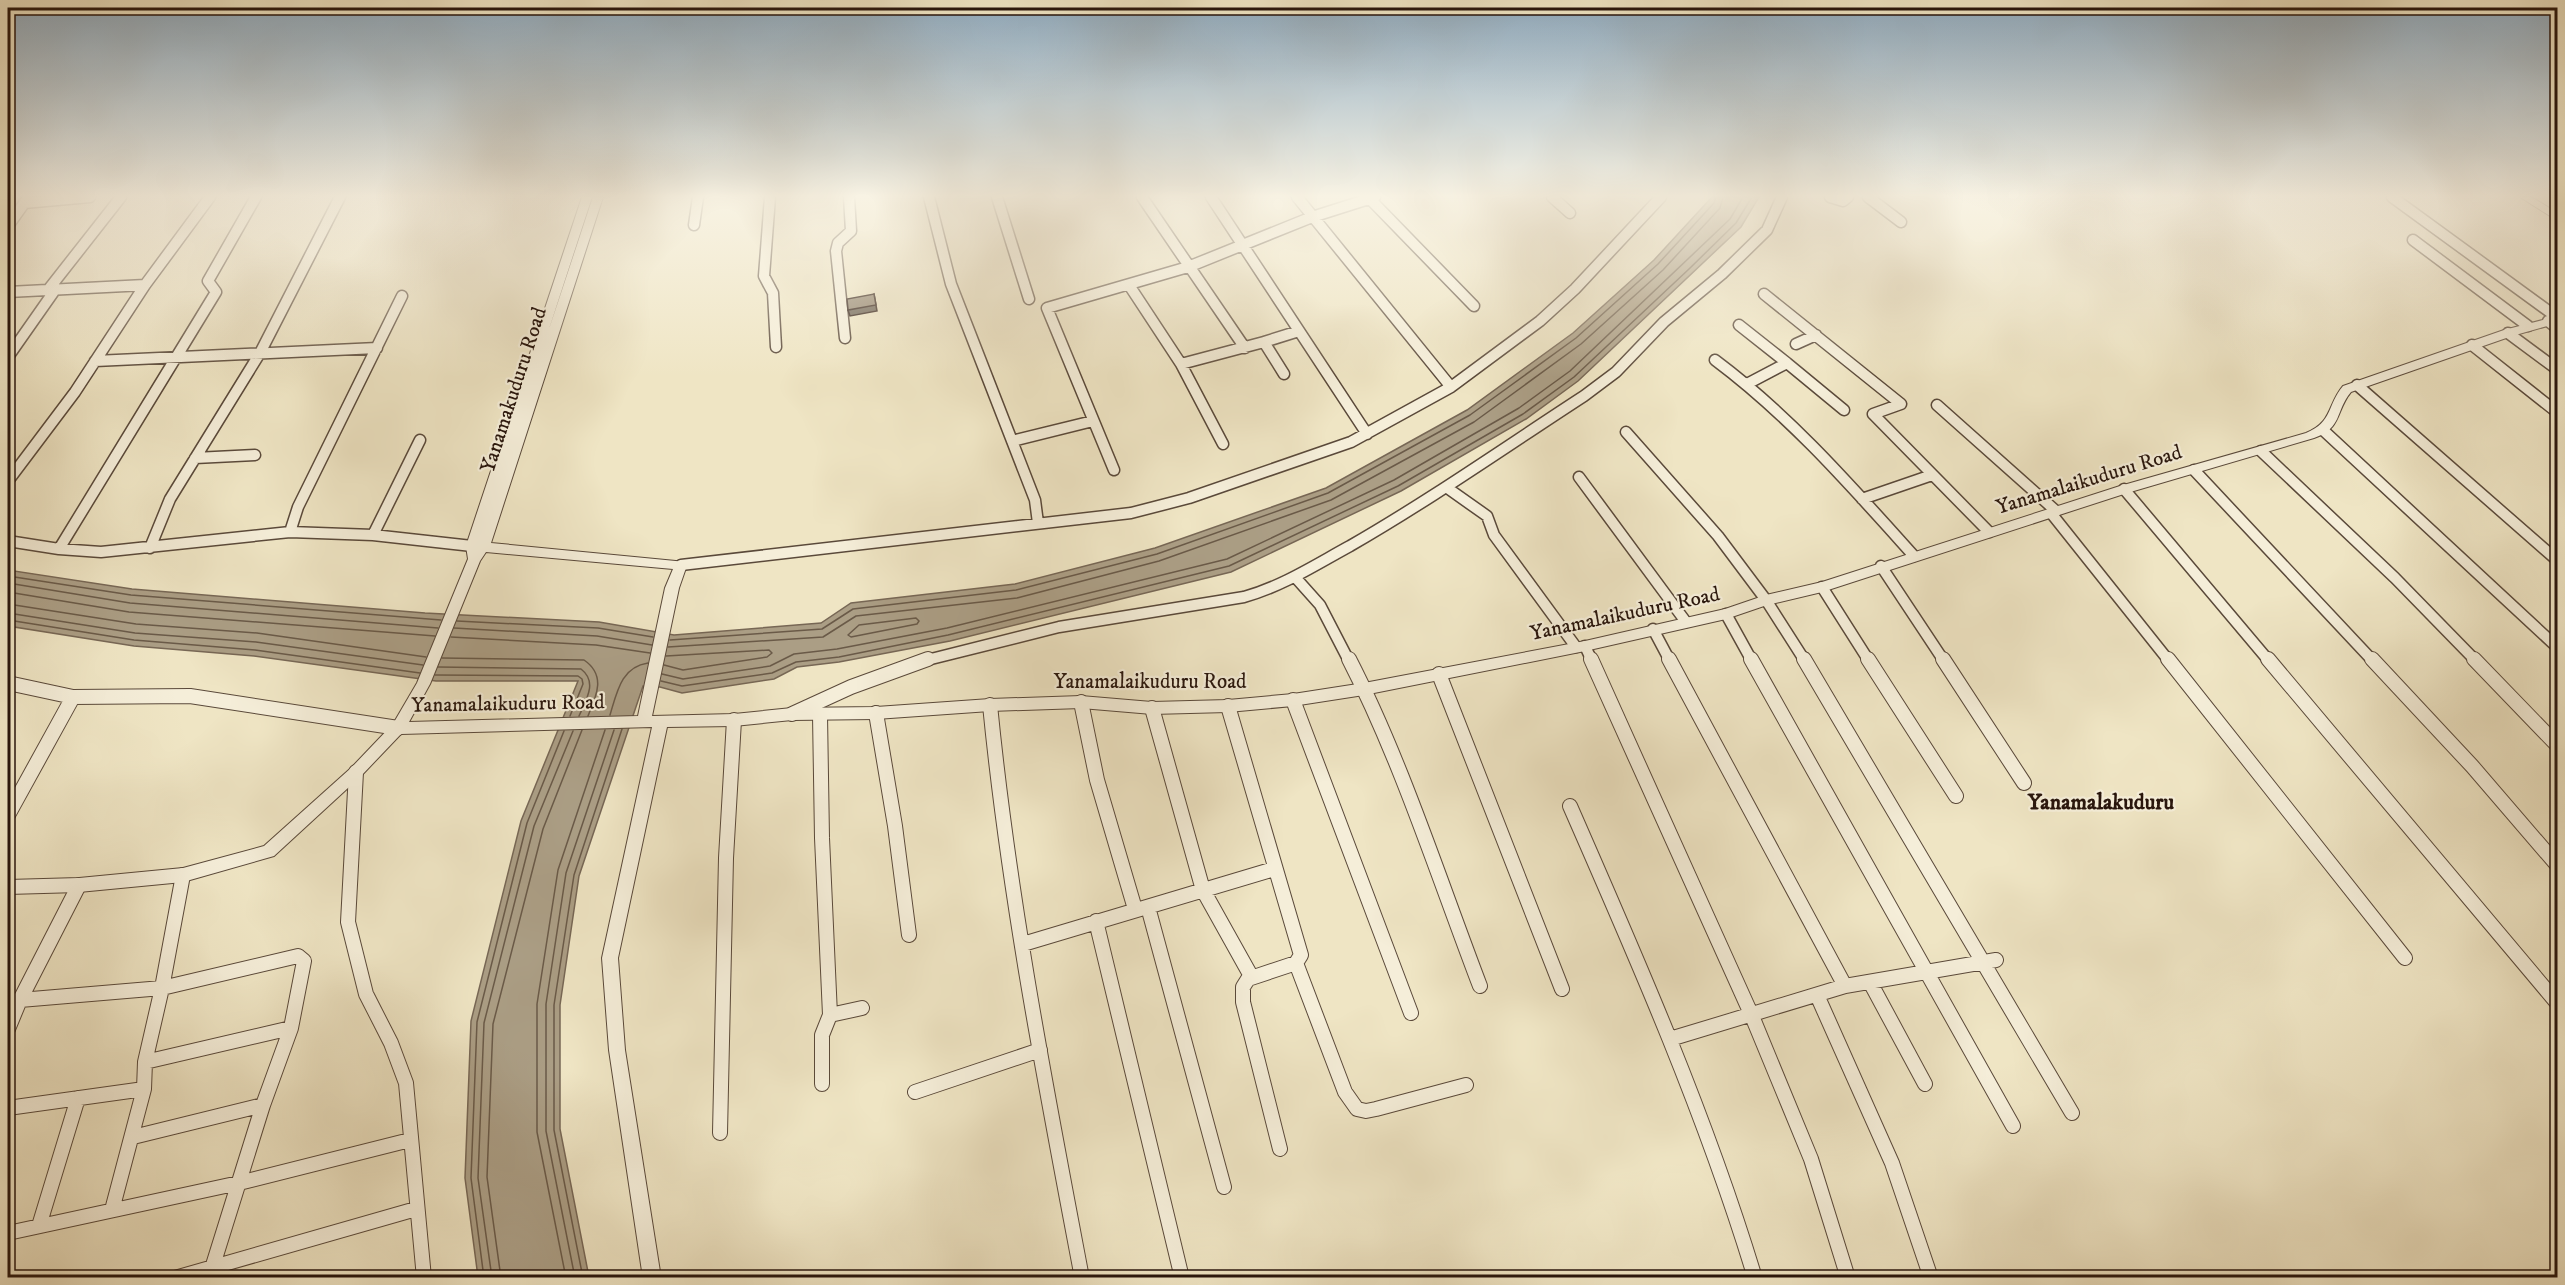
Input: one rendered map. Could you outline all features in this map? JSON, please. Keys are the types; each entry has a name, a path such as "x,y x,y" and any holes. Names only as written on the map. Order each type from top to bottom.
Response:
{"street":[{"path":"8,357 77,257"},
{"path":"8,481 75,392 166,257"},
{"path":"59,549 216,292 208,281 222,257"},
{"path":"150,548 170,499 260,353 309,257"},
{"name":"Yanamakuduru Road","path":"476,551 568,257"},
{"name":"Yanamakuduru Road","path":"476,551 577,257"},
{"path":"765,257 764,276 773,292 776,346"},
{"path":"837,257 845,338"},
{"path":"944,257 951,284 1035,500 1038,523"},
{"path":"1015,257 1029,299"},
{"path":"1181,257 1245,348"},
{"path":"1114,470 1047,308 1129,285 1214,257"},
{"path":"1250,257 1367,434"},
{"path":"1344,257 1450,387"},
{"path":"1428,257 1474,306"},
{"path":"8,541 59,549 101,552 290,532 373,535 476,551 681,565 1131,513 1189,498 1351,442 1367,434 1450,387 1479,364 1516,341 1575,289 1605,257"},
{"path":"792,714 851,687 926,660 1059,627 1244,597 1269,590 1379,530 1584,396 1616,372 1664,322 1739,257"},
{"path":"2436,257 2528,326"},
{"path":"2470,257 2555,322"},
{"path":"8,292 145,285"},
{"path":"1129,285 1181,364 1223,444"},
{"path":"1764,294 1901,404 1873,414 1989,532"},
{"path":"290,532 298,507 402,296"},
{"path":"2555,322 2528,326 2347,389 2339,397 2330,422 2322,430 2558,648"},
{"path":"1738,325 1844,410"},
{"path":"1181,364 1245,348 1299,331"},
{"path":"2508,333 2558,370"},
{"path":"1796,344 1816,335"},
{"path":"1264,342 1284,374"},
{"path":"2472,345 2558,413"},
{"path":"95,361 377,348"},
{"path":"1715,360 1747,384 1806,439 1914,556"},
{"path":"1747,384 1787,363"},
{"path":"2357,385 2558,561"},
{"path":"1937,405 2054,512 2405,958"},
{"path":"1012,441 1093,421"},
{"name":"Yanamalaikuduru Road","path":"8,887 79,885 183,875 269,851 356,772 398,728 734,720 792,714 876,713 990,705 1081,702 1152,708 1228,706 1293,700 1364,689 1726,615 1766,600 1822,587 2124,489 2322,430"},
{"path":"1626,432 1712,528 1766,600 1989,961 2072,1113"},
{"path":"373,535 420,440"},
{"path":"2261,450 2395,578 2558,747"},
{"path":"195,458 255,455"},
{"path":"2194,470 2472,766 2558,866"},
{"path":"1862,499 1932,475"},
{"path":"1579,477 1686,622"},
{"path":"1446,487 1487,516 1494,535 1580,646 1752,1016 1811,1159 1848,1278"},
{"path":"2124,489 2558,1004"},
{"path":"8,683 72,697 190,696 398,728 423,684 466,581 476,551"},
{"path":"636,722 649,703 672,588 681,565"},
{"path":"1881,566 2024,783"},
{"path":"1295,577 1320,605 1364,689 1409,799 1480,986"},
{"path":"1822,587 1956,796"},
{"path":"1726,615 2013,1126"},
{"path":"1653,629 1845,986"},
{"path":"1439,674 1562,989"},
{"path":"8,815 72,697"},
{"path":"1293,700 1412,1013"},
{"path":"1081,702 1097,780 1142,908 1224,1187"},
{"path":"990,705 998,798 1040,1050 1082,1278"},
{"path":"1228,706 1301,955 1296,963 1251,976 1245,982 1242,990 1243,1002 1280,1149"},
{"path":"1152,708 1203,890 1251,976"},
{"path":"876,713 895,825 909,935"},
{"path":"820,715 822,838 830,1015 822,1035 822,1084"},
{"path":"652,1278 617,1050 610,958 661,720"},
{"path":"720,1133 726,858 734,720"},
{"path":"356,772 348,922 366,994 391,1043 404,1075 424,1278"},
{"path":"1570,806 1670,1039 1738,1216 1755,1278"},
{"path":"1023,944 1274,869"},
{"path":"112,1210 144,1089 145,1062 162,988 183,875"},
{"path":"8,1029 14,1000 79,885"},
{"path":"1096,921 1182,1278"},
{"path":"14,1000 162,988 298,956 304,961 291,1028 210,1272"},
{"path":"1670,1039 1845,986 1989,961"},
{"path":"1296,963 1345,1092 1357,1109 1366,1111 1376,1109 1466,1085"},
{"path":"1870,982 1925,1084"},
{"path":"1817,995 1892,1163 1931,1278"},
{"path":"830,1015 862,1008"},
{"path":"145,1062 291,1028"},
{"path":"915,1092 1040,1050"},
{"path":"8,1108 144,1089"},
{"path":"39,1226 78,1098"},
{"path":"133,1137 264,1105"},
{"path":"8,1233 239,1183 410,1140"},
{"path":"175,1278 210,1272 416,1209"}],"water":[{"path":"1657,257 1709,257 1578,381 1526,419 1401,491 1231,572 950,641 839,662 797,667 774,679 682,693 660,687 643,686 579,876 560,1005 560,1129 589,1277 478,1277 465,1178 471,1021 521,821 578,681 436,681 254,656 134,646 8,626 8,570 132,589 425,613 599,622 674,635 821,623 851,603 1015,584 1155,548 1326,488 1467,410 1573,333"}],"building":[{"path":"874,294 876,305 848,310 847,299"}],"district":[{"name":"Yanamalakuduru","path":"2101,802"}]}
